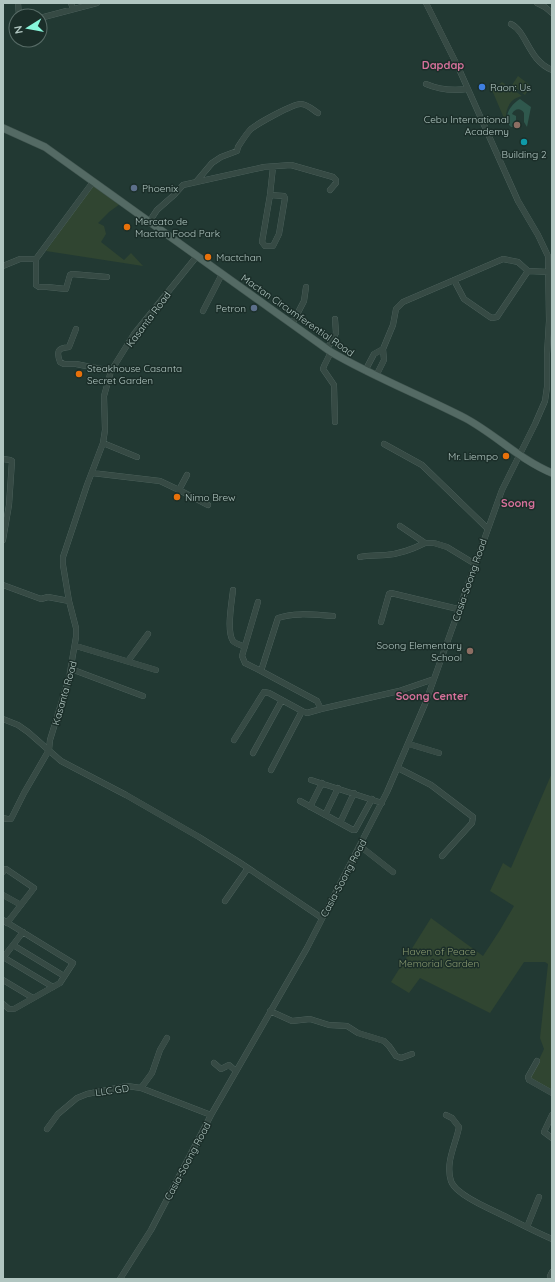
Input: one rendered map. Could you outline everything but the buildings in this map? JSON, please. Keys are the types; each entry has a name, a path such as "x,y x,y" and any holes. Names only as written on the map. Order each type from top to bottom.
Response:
{"main road":[{"name":"Mactan Circumferential Road","path":"3,128 44,147 329,350 365,371 465,418 518,454 552,474"}],"street":[{"path":"71,3 73,9"},
{"path":"48,16 97,3"},
{"name":"Casia-Soong Road","path":"120,1279 151,1230 211,1115 322,918 382,803 409,744 449,642 458,609 502,490 518,454 542,409 546,397 550,273 548,256 535,229 518,200 426,3"},
{"path":"537,3 552,13"},
{"path":"511,24 520,32 538,61 552,70"},
{"path":"426,84 437,89 445,90 467,89"},
{"path":"196,182 212,163 221,156 237,151 241,142 252,129 285,109 301,104 308,106 318,113"},
{"path":"149,222 157,210 183,185 264,167 295,165 333,177 336,180 336,183 330,190"},
{"path":"270,195 284,196 285,198 279,234 273,246 269,247 264,246 262,242 274,167"},
{"path":"93,182 36,260 36,284 39,287 47,286 66,289 70,275 72,274 107,277"},
{"name":"Kasanta Road","path":"3,818 11,819 49,750 52,735 72,669 76,646 76,628 69,601 63,557 103,443 105,430 104,396 111,371 134,334 197,256"},
{"path":"3,266 20,259 36,260"},
{"path":"376,376 384,360 383,349 393,325 396,309 403,302 503,259 518,262 528,271 550,273"},
{"path":"454,280 464,299 490,317 495,318 528,271"},
{"path":"203,311 222,274"},
{"path":"292,324 304,301 306,287"},
{"path":"335,422 334,385 323,369 336,334 336,319"},
{"path":"76,329 70,347 59,350 58,354 60,362 64,364 76,364 111,371"},
{"path":"365,371 374,354 383,349"},
{"path":"103,443 137,457"},
{"path":"384,444 422,466 487,528"},
{"path":"3,459 10,460 12,462 9,505 3,540"},
{"path":"92,473 160,481 208,505"},
{"path":"179,490 187,475"},
{"path":"400,526 425,543"},
{"path":"360,557 366,555 384,556 395,554 425,543 440,544 475,564"},
{"path":"3,585 40,599 48,597 69,601"},
{"path":"233,590 230,625 231,637 236,643 245,647"},
{"path":"380,622 389,594 391,593 458,609"},
{"path":"258,602 242,656 245,663 317,701 321,709"},
{"path":"260,671 278,618 304,614 333,616"},
{"path":"128,661 148,634"},
{"path":"76,646 156,670"},
{"path":"72,669 143,696"},
{"path":"234,740 262,693 269,693 307,713 399,691 434,679"},
{"path":"253,753 282,700"},
{"path":"271,770 302,711"},
{"path":"3,719 18,725 61,761 126,795 199,837 322,918"},
{"path":"409,744 439,753"},
{"path":"398,768 431,785 473,817 472,823 442,856"},
{"path":"311,780 382,803"},
{"path":"310,807 322,783"},
{"path":"325,815 338,788"},
{"path":"340,823 354,793"},
{"path":"300,801 351,830 355,830 372,799"},
{"path":"360,846 393,872"},
{"path":"225,901 248,868"},
{"path":"3,1004 11,1009 14,1009 60,983 73,963 5,921 21,905 34,888 5,871"},
{"path":"3,895 21,905"},
{"path":"23,932 3,958 53,987"},
{"path":"13,945 64,976"},
{"path":"3,980 33,998"},
{"path":"270,1011 292,1021 310,1019 329,1025 347,1026 358,1033 384,1041 396,1056 401,1058 412,1054"},
{"path":"141,1088 152,1073 160,1050 167,1038"},
{"path":"537,1060 528,1077 529,1080 552,1093"},
{"path":"214,1063 221,1069 229,1065 236,1070"},
{"name":"LLC GD","path":"47,1129 58,1114 77,1098 87,1094 127,1086 141,1088 211,1115"},
{"path":"446,1115 452,1118 459,1127 458,1135 451,1155 451,1182 459,1191 473,1200 552,1239"},
{"path":"552,1115 544,1132 552,1138"},
{"path":"527,1227 539,1197"}],"green space":[{"path":"518,76 531,86 525,95 512,85"},
{"path":"502,82 522,96 513,100 508,106 506,123 492,90"},
{"path":"93,185 120,204 98,223 104,226 106,234 101,242 124,260 131,253 143,266 46,251"},
{"name":"Haven of Peace Memorial Garden","path":"552,773 552,1090 530,1079 544,1049 540,1038 548,964 545,962 524,962 490,1013 420,978 409,993 391,982 431,918 483,956 514,906 490,891 503,863 511,868"}],"shaded area":[{"path":"520,99 531,107 527,127 524,122 524,113 518,109 512,114 516,116 516,125 511,127 507,120 508,112 513,104"}],"place":[{"name":"Raon: Us","path":"482,87"},
{"name":"Cebu International Academy","path":"517,125"},
{"name":"Building 2","path":"524,142"},
{"name":"Phoenix","path":"134,188"},
{"name":"Mercato de Mactan Food Park","path":"127,227"},
{"name":"Mactchan","path":"208,257"},
{"name":"Petron","path":"254,308"},
{"name":"Steakhouse Casanta Secret Garden","path":"79,374"},
{"name":"Mr. Liempo","path":"506,456"},
{"name":"Nimo Brew","path":"177,497"},
{"name":"Soong Elementary School","path":"470,651"}],"district":[{"name":"Dapdap","path":"443,65"},
{"name":"Soong","path":"518,503"},
{"name":"Soong Center","path":"432,696"}]}
